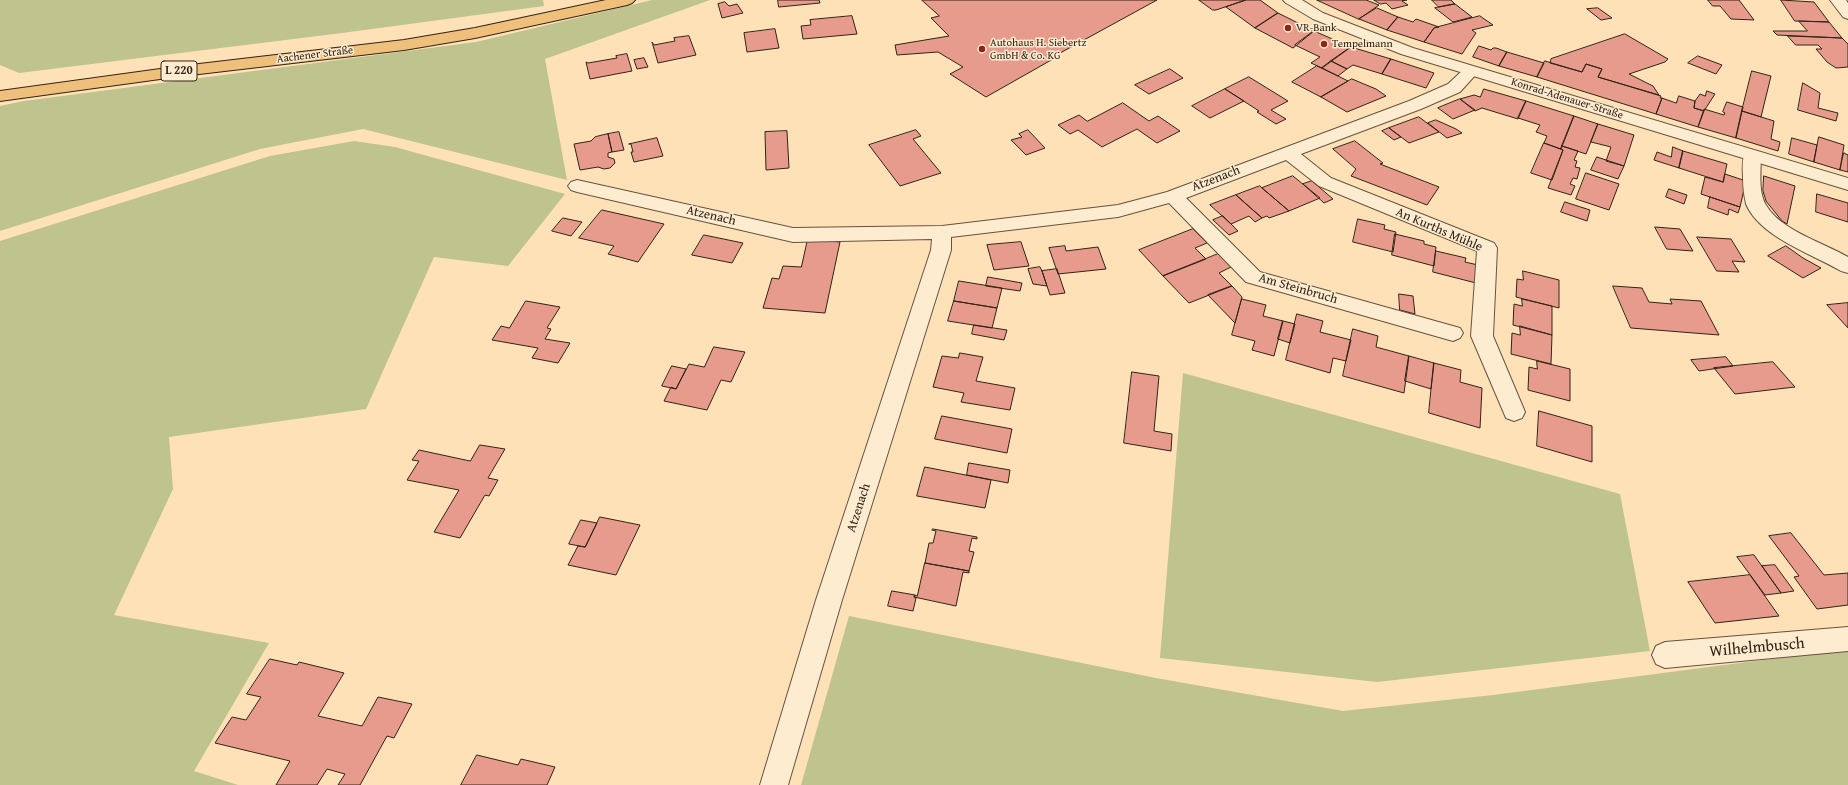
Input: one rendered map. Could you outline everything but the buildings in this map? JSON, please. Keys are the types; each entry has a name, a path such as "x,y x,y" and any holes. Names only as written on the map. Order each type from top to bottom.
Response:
{"main road":[{"name":"Aachener Straße","path":"0,96 182,71 404,45 475,33 627,0"}],"street":[{"name":"Konrad-Adenauer-Straße","path":"1291,0 1318,16 1373,39 1752,156 1848,184"},
{"name":"Atzenach","path":"577,186 793,234 942,232 1118,211 1173,196 1415,105 1454,88 1472,70"},
{"name":"An Kurths Mühle","path":"1287,152 1325,182 1488,248 1482,336 1514,412"},
{"path":"1752,156 1753,184 1757,208 1785,232 1848,266"},
{"name":"Am Steinbruch","path":"1173,196 1253,277 1453,333"},
{"name":"Atzenach","path":"774,785 829,600 941,250 942,232"},
{"name":"Wilhelmbusch","path":"1665,656 1848,639"}],"green space":[{"path":"0,0 543,0 544,6 342,33 19,73 0,65"},
{"path":"652,0 710,0 545,59 567,180 363,129 260,149 0,231 0,106 24,101 476,42"},
{"path":"354,141 395,147 565,194 508,266 434,257 366,409 169,437 173,489 114,615 269,643 194,771 238,785 0,785 0,241 270,156"},
{"path":"1183,373 1620,494 1650,651 1377,682 1160,658"},
{"path":"849,616 1156,678 1343,711 1493,695 1848,649 1848,785 801,785"}],"place":[{"name":"VR-Bank","path":"1288,28"},
{"name":"Tempelmann","path":"1324,44"},
{"name":"Autohaus H. Siebertz GmbH & Co. KG","path":"982,49"}]}
